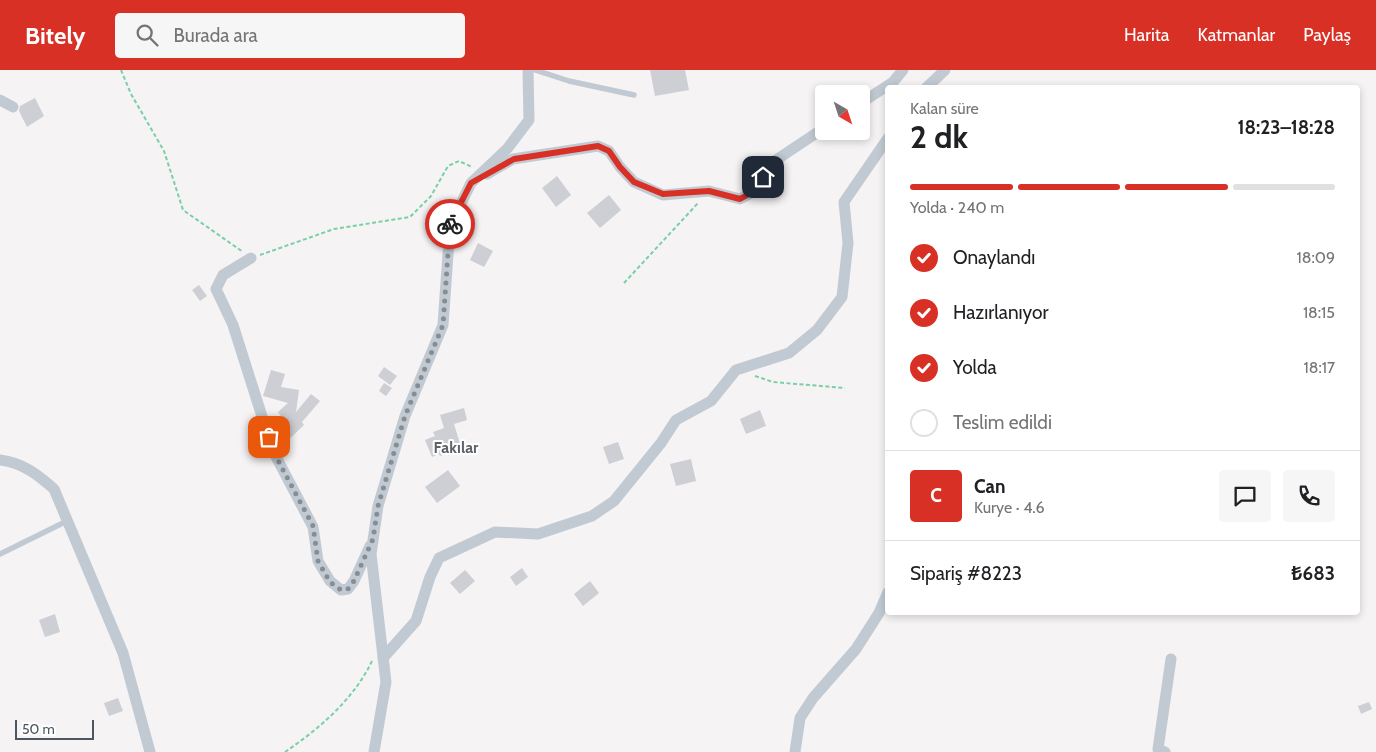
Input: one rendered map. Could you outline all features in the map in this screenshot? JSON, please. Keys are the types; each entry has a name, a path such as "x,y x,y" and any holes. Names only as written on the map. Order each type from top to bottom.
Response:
{"street":[{"path":"374,752 386,682 371,554 378,506 405,416 443,325 450,226 471,183 507,149 529,120 528,70"},
{"path":"888,85 903,70"},
{"path":"929,85 944,70"},
{"path":"870,97 885,87"},
{"path":"0,100 13,107"},
{"path":"471,183 514,159 598,146 609,151 634,182 663,194 709,191 740,199 756,190 770,164 815,134"},
{"path":"383,658 416,621 430,576 439,558 495,532 538,534 592,516 614,501 661,443 676,420 711,401 736,370 789,353 817,330 842,297 848,243 844,202 885,142"},
{"path":"251,258 223,275 216,289 233,325 273,451 313,526 318,561 330,582 341,590 348,589 354,581 373,539"},
{"path":"0,460 12,461 33,470 54,488 123,654 150,752"},
{"path":"795,752 800,718 813,698 856,649 879,613 885,599"},
{"path":"1165,752 1158,749 1171,659"}],"lane":[{"path":"535,70 569,81 634,95"},
{"path":"0,554 67,522"}],"path":[{"path":"121,70 131,94 164,151 183,210 251,258 334,229 410,217 431,196 448,166 459,161 483,172"},
{"path":"624,283 657,250 709,191"},
{"path":"754,376 773,382 845,388"},
{"path":"285,752 300,742 344,703 364,678 381,642"}],"building":[{"path":"650,70 685,70 689,90 655,96"},
{"path":"35,98 44,116 27,127 19,111 20,106"},
{"path":"557,176 571,195 556,207 542,188"},
{"path":"609,195 621,210 600,228 587,213"},
{"path":"478,243 493,251 484,267 470,260"},
{"path":"199,285 207,296 200,301 192,290"},
{"path":"384,367 397,376 390,385 378,376"},
{"path":"271,370 285,374 281,387 299,390 296,412 311,394 320,401 302,422 304,425 281,447 276,434 284,426 278,412 288,403 263,396"},
{"path":"384,383 392,388 386,396 379,391"},
{"path":"464,408 467,420 454,424 461,447 440,456 439,454 432,457 425,440 435,436 433,432 444,428 440,415"},
{"path":"760,410 766,426 746,434 740,419"},
{"path":"618,442 624,459 609,464 603,447"},
{"path":"691,459 696,481 676,486 670,464"},
{"path":"448,470 460,486 437,503 425,487"},
{"path":"522,568 528,577 516,586 510,577"},
{"path":"465,570 475,581 460,594 450,583"},
{"path":"590,581 599,593 583,606 574,594"},
{"path":"55,614 60,632 45,637 39,620"},
{"path":"118,698 123,711 109,716 104,703"},
{"path":"1369,702 1372,709 1361,714 1358,706"}],"way so far":[{"path":"269,437 273,451 313,526 318,561 330,582 341,590 348,589 354,581 373,539 378,506 405,416 443,325 450,224"}],"district":[{"name":"Fakılar","path":"456,447"}],"route":[{"path":"450,224 471,183 514,159 598,146 609,151 634,182 663,194 709,191 728,198 740,199 756,190 763,177"}]}
